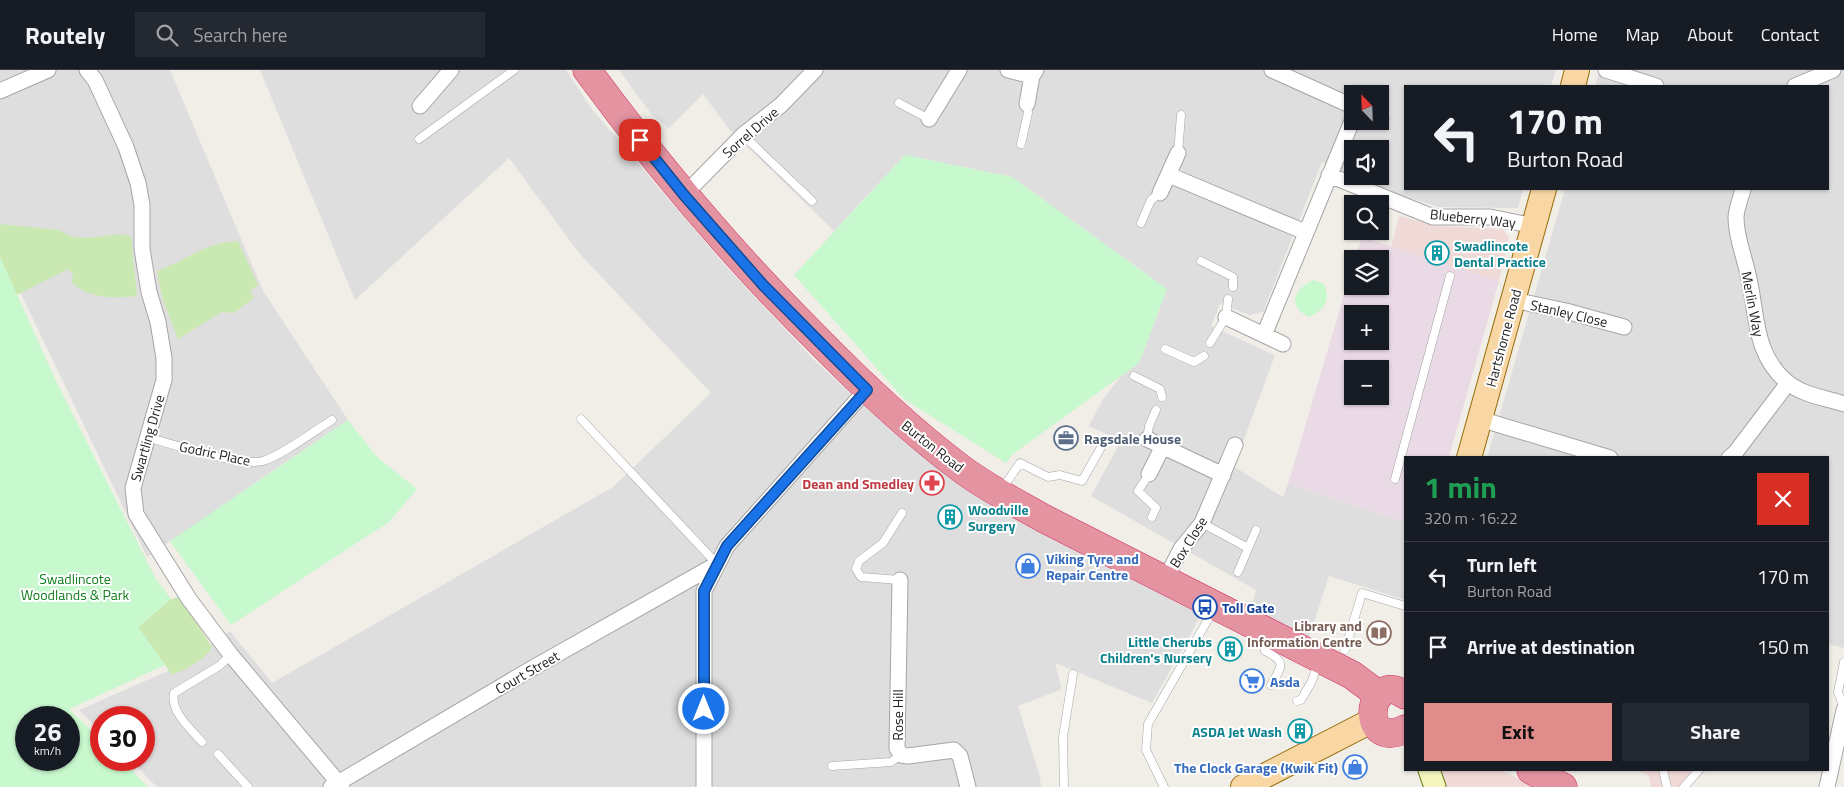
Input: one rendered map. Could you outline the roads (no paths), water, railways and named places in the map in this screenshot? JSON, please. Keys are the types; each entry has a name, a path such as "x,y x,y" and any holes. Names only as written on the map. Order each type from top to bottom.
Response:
{"highway":[{"name":"Burton Road","path":"588,70 684,195 764,286 867,390 960,468 998,493 1352,674 1393,697 1378,727 1389,733 1404,730"},
{"path":"1532,771 1563,787"}],"main road":[{"path":"1573,85 1577,70"},
{"name":"Hartshorne Road","path":"1470,456 1544,190"},
{"path":"1243,787 1393,697"}],"street":[{"path":"0,92 48,70"},
{"name":"Swartling Drive","path":"88,70 95,80 126,147 136,174 142,205 142,249 149,292 158,322 164,358 164,380 132,488 136,514 189,599 337,786"},
{"path":"420,106 450,70"},
{"name":"Sorrel Drive","path":"684,195 742,135 781,105 815,70"},
{"path":"929,119 939,106 959,70"},
{"path":"1008,70 1034,73 1028,104"},
{"path":"1272,70 1344,102"},
{"path":"1606,70 1653,85"},
{"path":"1797,85 1832,70"},
{"path":"1264,335 1348,130"},
{"path":"1160,192 1178,153"},
{"path":"1169,175 1305,232"},
{"name":"Blueberry Way","path":"1329,175 1433,216 1490,216 1534,226"},
{"name":"Merlin Way","path":"1743,190 1736,217 1739,241 1748,272 1758,337 1769,363 1788,383 1808,393 1844,404"},
{"name":"Stanley Close","path":"1513,300 1566,311 1624,327"},
{"path":"1226,317 1283,344"},
{"path":"1732,456 1788,383"},
{"path":"704,787 704,591 727,546 867,390"},
{"path":"1480,419 1603,456"},
{"path":"1147,439 1162,448 1223,475"},
{"name":"Box Close","path":"1165,580 1182,549 1202,523 1235,446"},
{"path":"1149,474 1162,448"},
{"name":"Court Street","path":"337,786 523,674 717,564"},
{"name":"Rose Hill","path":"900,580 897,748 901,755 954,750 960,756 968,787"},
{"path":"1827,787 1844,709"},
{"path":"1429,771 1435,787"}],"lane":[{"path":"419,139 514,70"},
{"path":"899,103 929,119"},
{"path":"1022,144 1028,104"},
{"path":"1178,153 1181,115"},
{"path":"742,135 812,201"},
{"path":"1141,223 1151,200 1160,192"},
{"path":"1201,261 1233,277 1233,287"},
{"path":"1395,479 1450,276"},
{"path":"1210,343 1226,317 1228,299"},
{"path":"1165,349 1194,362 1204,356"},
{"path":"1134,376 1160,389 1162,398"},
{"path":"1147,439 1149,426 1156,410"},
{"path":"581,419 717,564"},
{"name":"Godric Place","path":"147,437 204,453 256,462 269,459 332,420"},
{"path":"998,493 1020,463 1048,477 1060,475 1082,481 1104,442"},
{"path":"1149,474 1138,491 1156,508 1152,517"},
{"path":"900,580 861,577 856,569 858,561 883,543 902,513"},
{"path":"1202,523 1248,548"},
{"path":"1238,572 1256,530"},
{"path":"1345,650 1362,593 1404,606"},
{"path":"1164,787 1146,750 1148,724 1216,605"},
{"path":"1267,632 1263,647 1281,662 1281,667 1271,685"},
{"path":"202,742 179,714 173,701 174,693 219,666 231,654"},
{"path":"1297,701 1301,700 1312,681 1320,659"},
{"path":"1844,662 1838,692 1844,709"},
{"path":"1064,787 1063,736 1073,674"},
{"path":"218,754 248,787"},
{"path":"832,766 891,762 901,755"},
{"path":"1662,771 1667,787"},
{"path":"1684,787 1698,771"}],"place":[{"name":"Swadlincote Dental Practice","path":"1437,253"},
{"name":"Ragsdale House","path":"1066,438"},
{"name":"Dean and Smedley","path":"932,483"},
{"name":"Woodville Surgery","path":"950,517"},
{"name":"Viking Tyre and Repair Centre","path":"1028,566"},
{"name":"Toll Gate","path":"1205,607"},
{"name":"Library and Information Centre","path":"1379,633"},
{"name":"Little Cherubs Children's Nursery","path":"1230,649"},
{"name":"Asda","path":"1252,681"},
{"name":"ASDA Jet Wash","path":"1300,731"},
{"name":"The Clock Garage (Kwik Fit)","path":"1355,767"}],"park label":[{"name":"Swadlincote Woodlands & Park","path":"75,586"}]}
